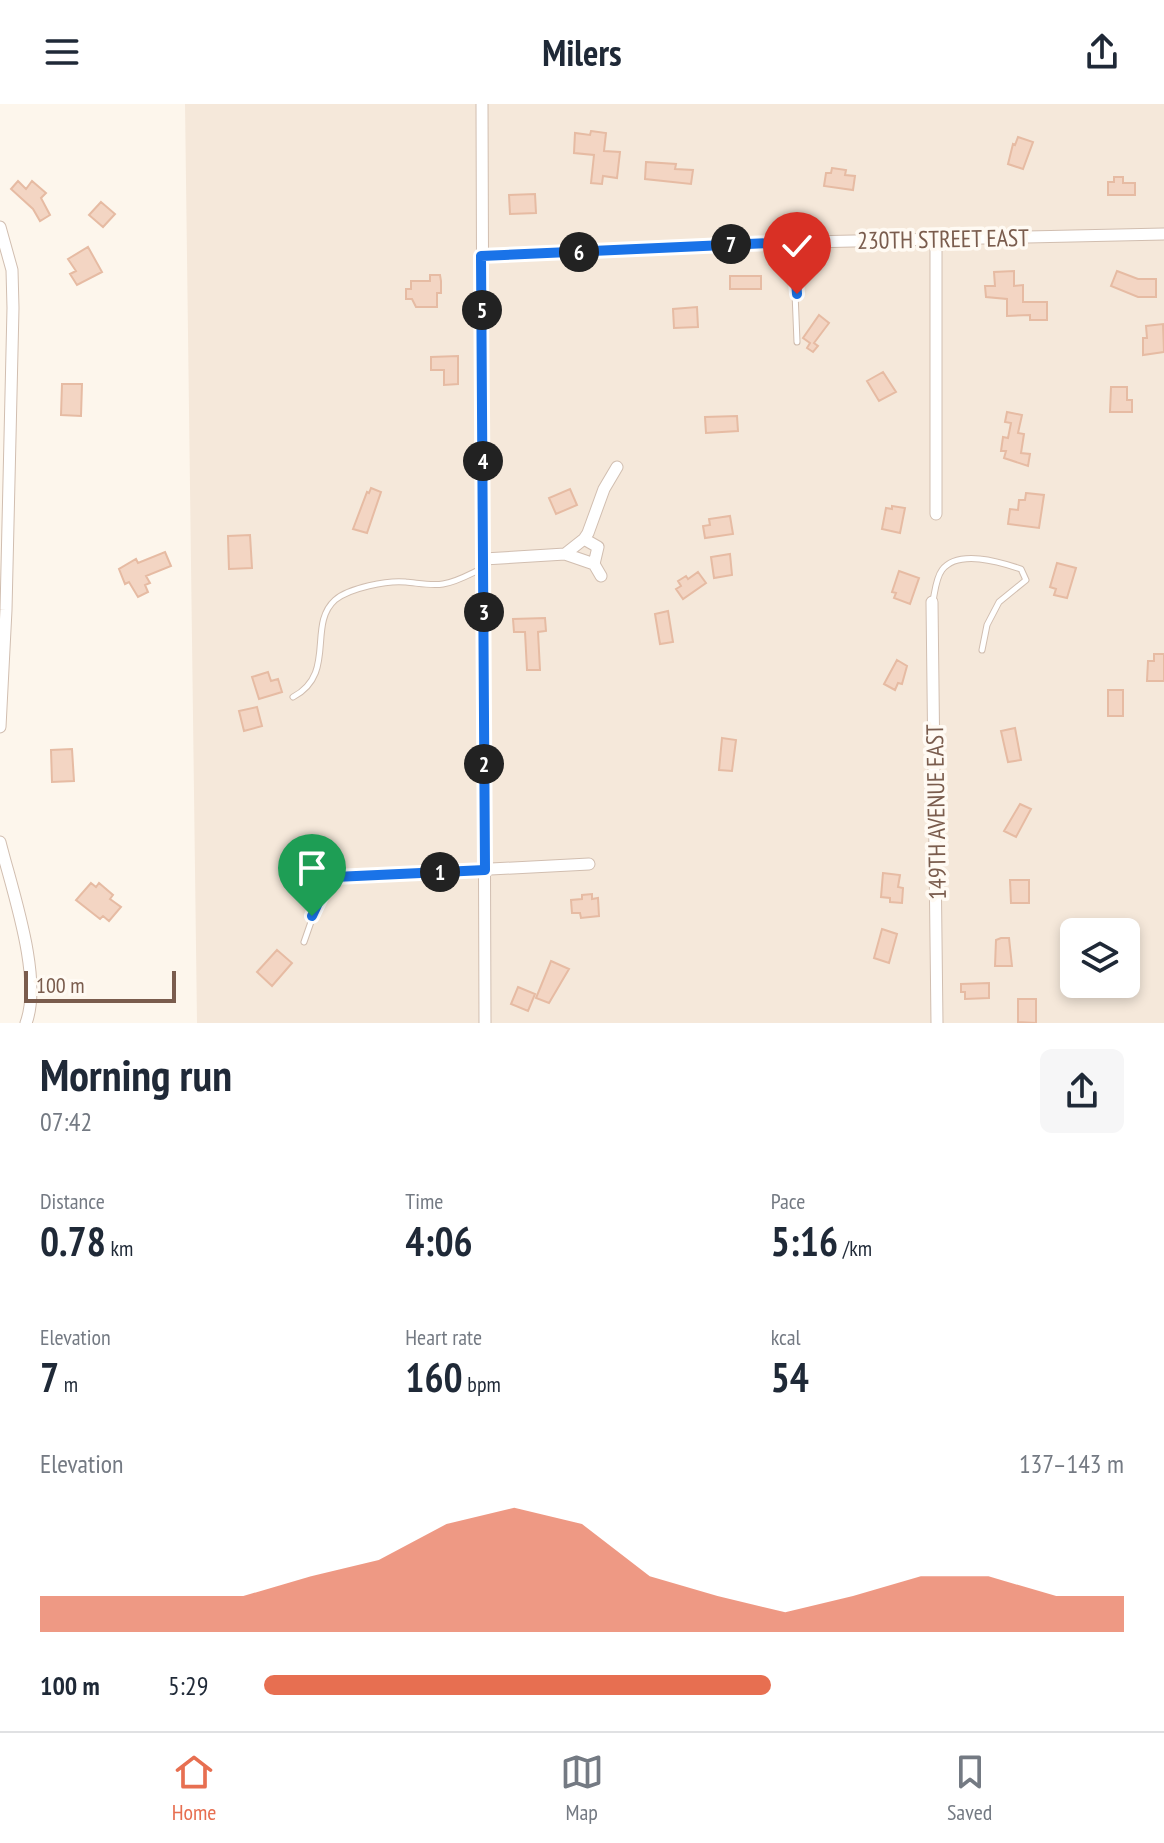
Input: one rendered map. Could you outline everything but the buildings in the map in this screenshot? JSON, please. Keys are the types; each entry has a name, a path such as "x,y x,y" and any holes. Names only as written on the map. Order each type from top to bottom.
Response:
{"street":[{"path":"482,104 485,1023"},
{"path":"0,227 12,270 13,308 0,727"},
{"name":"230TH STREET EAST","path":"481,256 793,242 1164,234"},
{"path":"936,239 936,514"},
{"path":"565,554 584,539 604,489 617,467"},
{"path":"584,539 598,547 594,564"},
{"path":"484,563 565,554 594,564 601,576"},
{"name":"149TH AVENUE EAST","path":"932,602 937,1023"},
{"path":"0,842 32,978 31,1006 26,1023"},
{"path":"335,877 589,864"}],"lane":[{"path":"793,242 797,342"},
{"path":"932,602 943,568 953,561 962,558 1021,569 1026,580 999,602 987,625 982,650"},
{"path":"293,697 303,691 315,675 321,651 321,629 328,609 336,598 379,584 402,581 440,585 484,563"},
{"path":"304,942 319,899 335,877"}],"shaded area":[{"path":"185,104 1164,104 1164,1023 197,1023"}],"route":[{"path":"312,916 327,884 335,877 485,870 481,256 793,242 797,294"}]}
